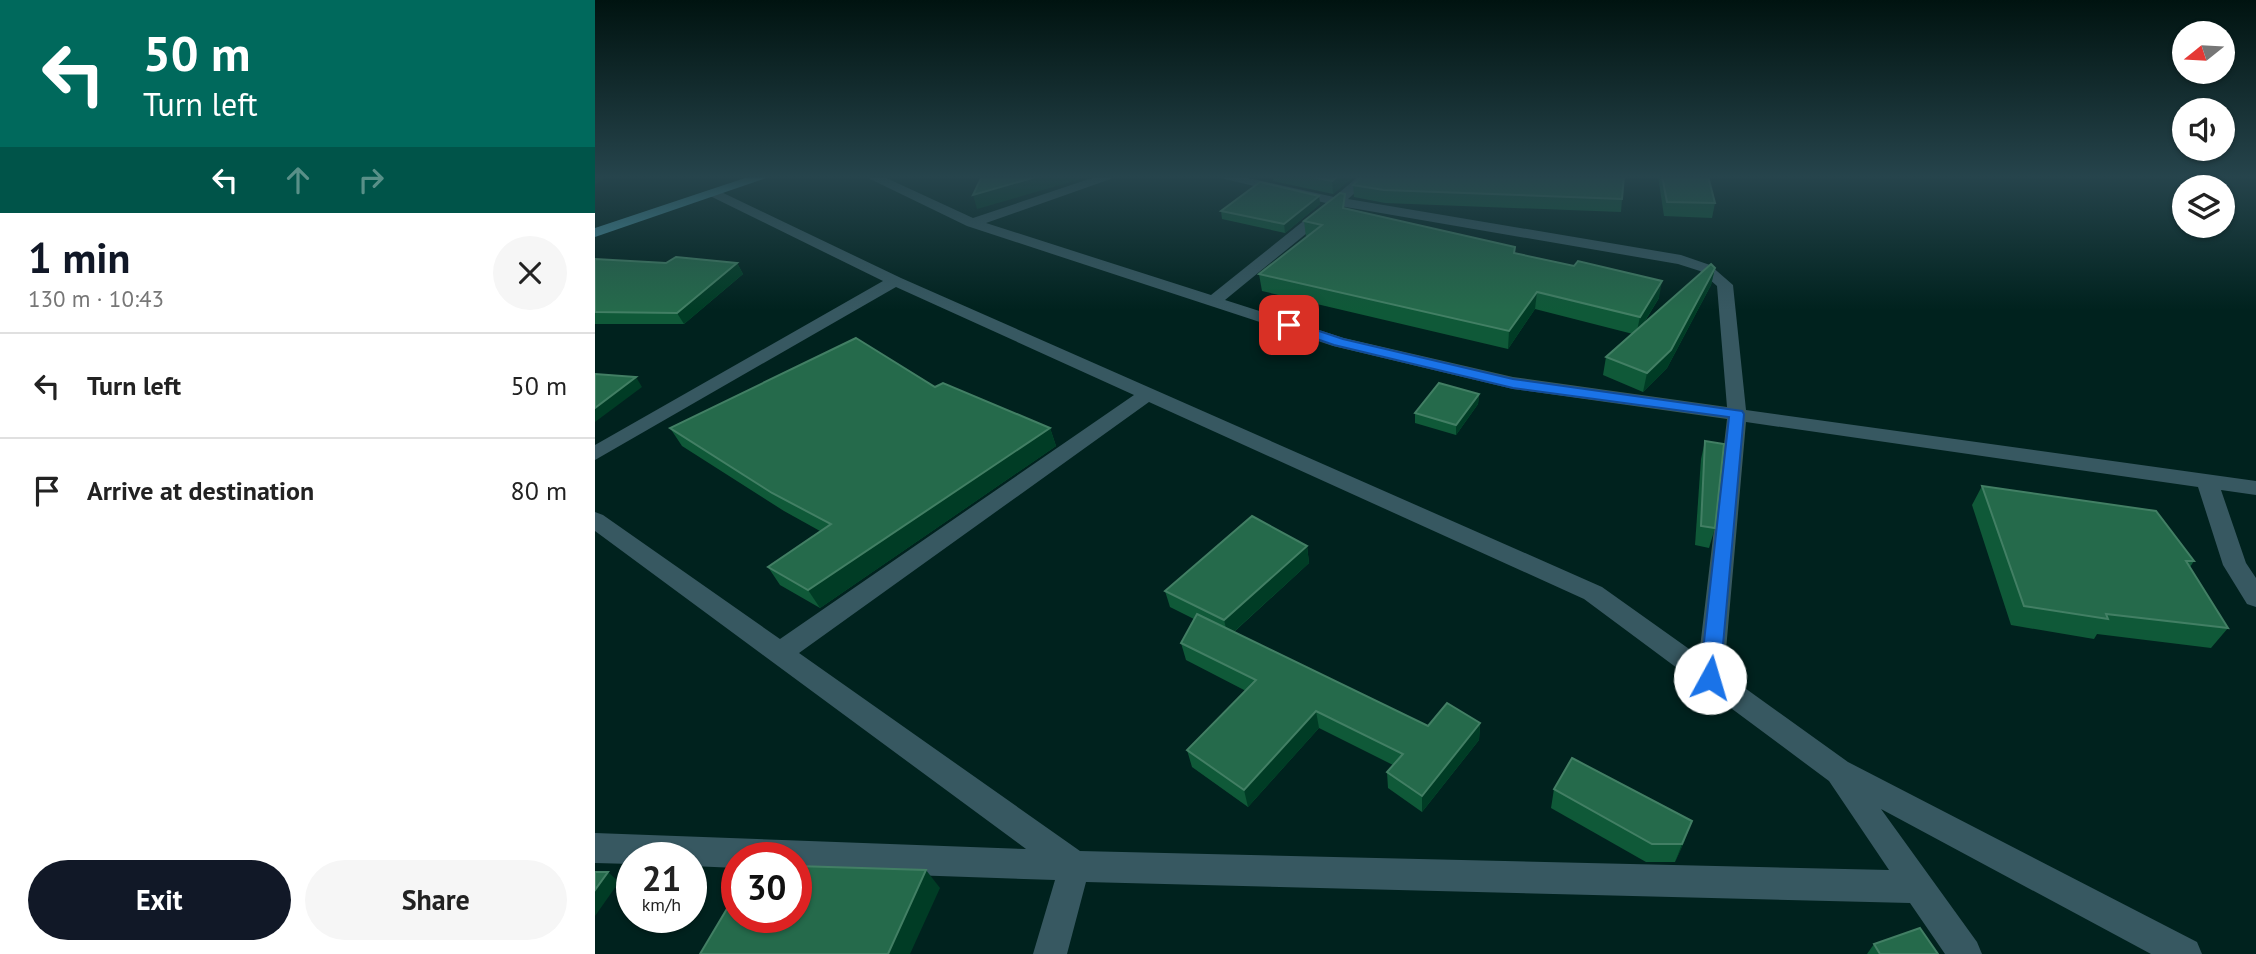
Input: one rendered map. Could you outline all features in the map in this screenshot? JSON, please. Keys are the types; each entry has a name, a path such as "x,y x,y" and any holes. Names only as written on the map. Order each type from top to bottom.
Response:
{"main road":[{"path":"595,233 625,221"}],"street":[{"path":"788,221 895,281 1593,593 1838,771 2185,954"},
{"path":"967,221 1339,342 1513,383 2256,488"},
{"path":"972,223 980,221"},
{"path":"1215,300 1311,221"},
{"path":"1449,221 1681,260 1705,268 1725,285 1737,414 1710,678"},
{"path":"595,454 895,281"},
{"path":"779,653 1148,394"},
{"path":"2207,481 2235,565 2256,598"},
{"path":"595,520 1075,866"},
{"path":"1838,771 1965,954"},
{"path":"595,848 1075,866 1920,887"},
{"path":"1050,954 1075,866"}],"building":[{"path":"1267,221 1288,221 1284,224"},
{"path":"1304,221 1398,221 1515,247 1514,253 1574,266 1578,261 1662,281 1640,317 1537,292 1509,331 1259,274 1322,225"},
{"path":"676,257 737,263 677,313 595,312 595,259 666,263"},
{"path":"1711,264 1715,268 1671,350 1647,373 1606,357"},
{"path":"856,338 935,387 943,383 1050,428 808,590 768,567 831,524 772,493 670,428"},
{"path":"595,374 636,377 595,408"},
{"path":"1439,383 1479,394 1456,425 1415,413"},
{"path":"1705,441 1724,444 1715,528 1701,526"},
{"path":"1982,486 2156,511 2194,561 2186,561 2228,628 2106,614 2108,619 2024,606"},
{"path":"1252,516 1307,546 1224,620 1165,591"},
{"path":"1197,614 1428,726 1447,703 1480,723 1422,796 1387,772 1403,754 1316,711 1244,790 1187,750 1256,680 1181,643"},
{"path":"1572,758 1692,821 1682,844 1652,844 1554,789"},
{"path":"812,866 926,870 888,954 700,954 721,919 721,933 812,933"},
{"path":"595,872 608,872 595,890"},
{"path":"1920,928 1938,954 1880,954 1874,944"}],"route":[{"path":"1289,325 1339,342 1513,383 1737,414 1710,678"}]}
